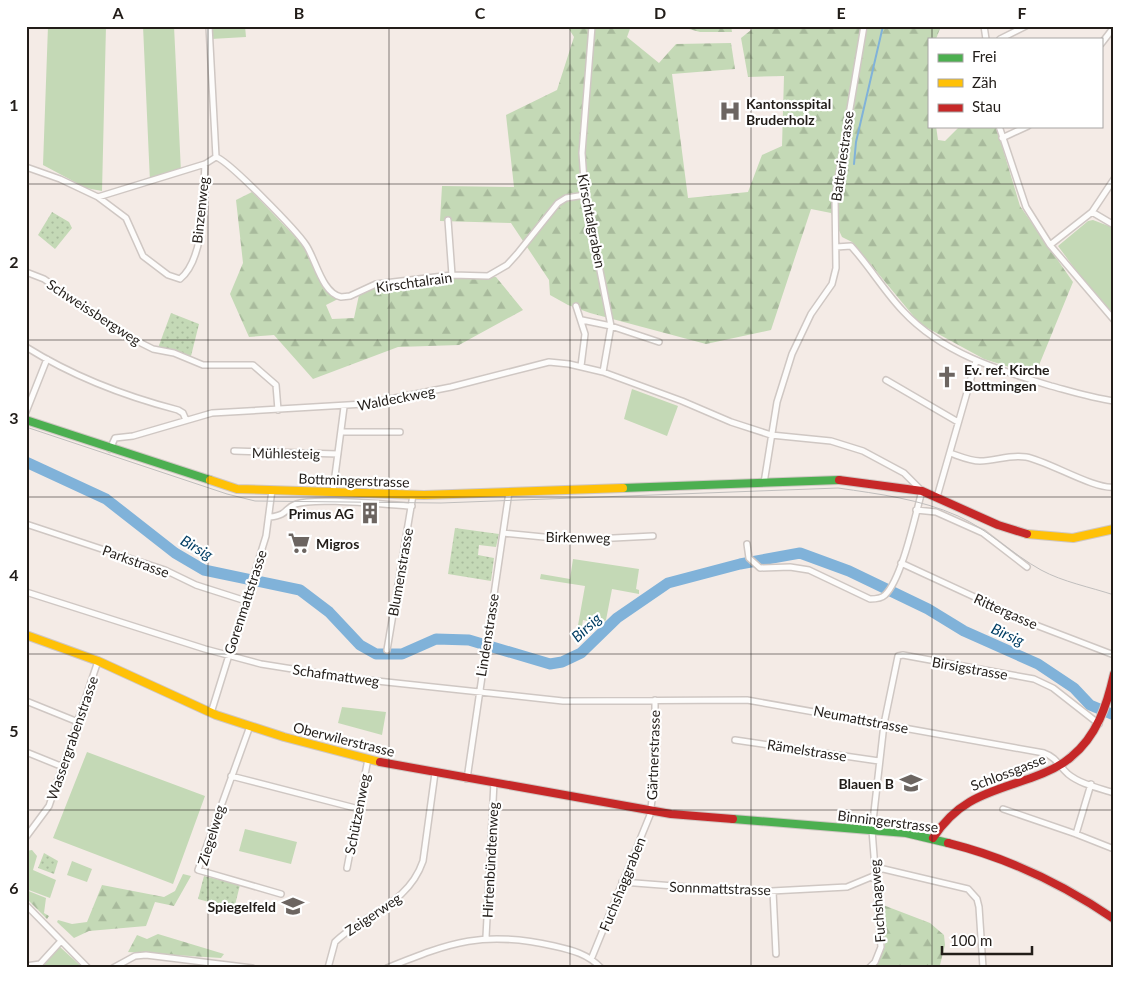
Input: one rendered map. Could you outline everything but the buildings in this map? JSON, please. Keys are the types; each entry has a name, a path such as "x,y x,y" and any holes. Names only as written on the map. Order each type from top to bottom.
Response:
{"main road":[{"name":"Bottmingerstrasse","path":"26,420 228,488 413,495 838,480 922,491 998,525 1034,536 1073,538 1114,530"},
{"name":"Oberwilerstrasse","path":"26,634 98,661 212,712 250,726 368,760 466,779 494,782 671,814"},
{"name":"Schlossgasse","path":"933,838 948,817 963,804 991,789 1039,775 1060,766 1080,748 1100,720 1114,674"},
{"name":"Binningerstrasse","path":"671,814 872,830 933,838 1024,867 1081,896 1114,919"}],"street":[{"path":"26,166 60,178 98,197 205,164 216,157 209,26"},
{"name":"Kirschtalgraben","path":"592,26 582,153 585,195 611,326 603,372"},
{"name":"Batteriestrasse","path":"764,483 777,402 792,354 811,314 832,284 836,268 834,197 864,26"},
{"path":"1002,38 1026,26"},
{"path":"1102,43 1114,27"},
{"path":"1000,128 1024,203 1050,245 1114,320"},
{"path":"1002,138 1024,128"},
{"name":"Kirschtalrain","path":"216,157 259,196 305,244 329,290 336,296 350,296 376,284 452,275 488,276 507,265 558,203 566,198 585,195"},
{"name":"Binzenweg","path":"98,197 126,218 143,256 168,275 180,279 189,268 197,246 201,227 205,164"},
{"path":"1050,245 1092,212 1114,179"},
{"path":"1092,212 1114,225"},
{"path":"448,220 452,275"},
{"path":"836,247 852,246 904,312 933,337 976,361 1089,398 1114,401"},
{"name":"Schweissbergweg","path":"26,272 44,279 121,333 152,349 174,353 203,365 253,365 276,385 278,410"},
{"path":"576,306 585,334 581,366"},
{"path":"582,320 611,326 659,342"},
{"path":"26,347 64,370 120,394 178,410 183,413 186,420"},
{"path":"26,412 47,359"},
{"path":"936,497 976,361"},
{"name":"Waldeckweg","path":"110,449 115,438 133,436 212,413 344,407 452,387 549,362 581,366 603,372 682,401 731,422 772,435 843,445 863,451 904,474 922,491"},
{"path":"886,380 958,422"},
{"name":"Mühlesteig","path":"333,491 344,407"},
{"path":"341,432 400,432"},
{"name":"Mühlesteig","path":"234,451 338,454"},
{"path":"950,453 980,461 1012,456 1027,457 1085,480 1114,487"},
{"name":"Gorenmattstrasse","path":"212,712 256,571 270,517 272,490"},
{"path":"747,544 749,558 760,568 790,567 809,570 870,599 880,598 885,595 891,586 901,564 922,491"},
{"name":"Lindenstrasse","path":"466,779 484,648 509,492"},
{"name":"Blumenstrasse","path":"387,650 413,495"},
{"name":"Bottmingerstrasse","path":"270,517 282,516 295,504 320,502 412,506"},
{"path":"916,510 936,512 983,533 1027,567"},
{"name":"Parkstrasse","path":"26,524 165,570 196,585 246,601"},
{"name":"Birkenweg","path":"503,533 574,540 653,536"},
{"name":"Rittergasse","path":"901,564 1017,617 1114,655"},
{"name":"Schafmattweg","path":"26,592 205,650 313,673 588,703 655,700"},
{"name":"Birsigstrasse","path":"879,761 895,660 898,656 903,655 1034,679 1053,688 1100,720"},
{"name":"Wassergrabenstrasse","path":"26,837 49,806 98,661"},
{"name":"Neumattstrasse","path":"655,700 748,700 1044,753 1054,756 1060,766 1076,779 1114,793"},
{"name":"Gärtnerstrasse","path":"651,810 655,777 655,700"},
{"path":"26,701 78,722"},
{"name":"Ziegelweg","path":"250,726 198,870 281,894"},
{"name":"Rämelstrasse","path":"736,740 879,761"},
{"path":"26,752 62,768"},
{"name":"Schützenweg","path":"347,868 368,760"},
{"name":"Fuchshagweg","path":"869,968 875,962 881,947 872,830 879,761"},
{"name":"Zeigerweg","path":"328,968 334,942 406,892 418,875 423,862 435,773"},
{"path":"231,776 359,809"},
{"name":"Hirtenbündtenweg","path":"486,938 494,782"},
{"path":"1076,834 1091,784"},
{"path":"1003,809 1114,849"},
{"name":"Fuchshaggraben","path":"592,957 647,824 651,810"},
{"path":"875,867 968,889 977,899 980,907 983,968"},
{"name":"Sonnmattstrasse","path":"622,882 741,892 847,887 876,875"},
{"path":"773,891 776,954"},
{"path":"26,905 88,968"},
{"path":"386,968 462,941 486,938 523,939 592,957 601,968"},
{"path":"26,966 42,966 61,940"},
{"path":"113,968 122,962 142,955 252,968"}],"green space":[{"path":"48,26 106,26 102,191 86,188 43,165"},
{"path":"143,26 174,26 181,172 150,182"},
{"path":"211,26 245,26 246,37 211,39"},
{"path":"567,26 631,26 627,37 659,63 676,44 731,43 735,69 672,74 688,198 748,192 762,155 782,146 784,76 748,77 741,38 756,26 941,26 936,38 928,38 928,128 936,128 938,140 945,141 958,128 997,128 1020,206 1073,282 1035,375 984,359 920,324 852,242 842,237 831,213 811,209 771,330 706,344 590,313 568,305 550,295 549,280 511,223 440,221 442,186 514,187 506,115 557,90 574,37"},
{"path":"678,26 731,26 732,32 700,32"},
{"path":"252,192 305,247 329,292 338,299 326,305 332,319 354,318 359,295 384,284 448,276 496,277 523,310 459,345 398,347 313,379 274,335 249,337 230,294 243,263 236,200"},
{"path":"52,212 69,222 72,228 55,249 38,235"},
{"path":"1093,220 1114,228 1114,315 1086,284 1058,246 1088,221"},
{"path":"171,313 199,324 191,356 158,348"},
{"path":"632,389 678,406 667,436 624,419"},
{"path":"455,528 499,534 496,547 479,545 478,555 494,558 491,581 448,574"},
{"path":"573,559 639,569 636,589 639,590 639,594 612,589 606,620 602,624 583,620 581,632 577,631 585,586 540,579 541,574 570,579"},
{"path":"342,707 386,712 382,735 338,723"},
{"path":"87,752 205,796 173,884 53,838"},
{"path":"245,829 297,842 291,864 239,851"},
{"path":"32,850 37,856 33,870 56,880 50,898 26,889 26,851"},
{"path":"44,853 58,861 54,874 38,868"},
{"path":"72,861 92,869 87,882 67,875"},
{"path":"183,874 191,876 174,906 155,902 146,926 89,931 74,938 57,922 58,920 72,924 87,922 102,885 164,897 175,891"},
{"path":"204,876 240,885 234,909 198,899"},
{"path":"26,890 46,898 44,913 49,916 47,919 26,898"},
{"path":"883,905 930,923 944,935 945,945 940,965 950,968 875,968 885,947"},
{"path":"158,934 224,954 221,958 128,952 137,935 147,939"},
{"path":"60,947 83,968 48,968 44,964"}],"waterway":[{"path":"854,164 856,142 883,26"},
{"name":"Birsig","path":"26,462 106,499 175,553 204,570 300,590 329,612 360,645 376,654 402,654 436,639 469,640 550,664 562,662 581,653 617,618 668,583 740,564 800,553 849,571 928,609 964,631 1038,664 1074,688 1090,705 1114,715"}],"tram line":[{"path":"26,427 227,494 255,501 441,503 838,488 914,501 944,510 980,528 1041,570 1067,581 1114,595"}],"traffic: fast":[{"path":"26,420 210,480"},
{"path":"623,488 839,480"},
{"path":"733,819 906,833 948,843"}],"traffic: slow":[{"path":"210,480 237,489 424,495 623,488"},
{"path":"1027,534 1073,538 1114,529"},
{"path":"26,635 98,661 216,715 284,737 380,762"}],"traffic: jam":[{"path":"839,480 922,491 998,525 1027,534"},
{"path":"933,838 953,814 964,805 988,793 1047,772 1062,764 1080,749 1088,740 1100,719 1114,674"},
{"path":"380,762 671,814 733,819"},
{"path":"948,843 1013,864 1075,894 1114,919"}],"place":[{"name":"Kantonsspital Bruderholz","path":"730,111"},
{"name":"Ev. ref. Kirche Bottmingen","path":"947,377"},
{"name":"Primus AG","path":"370,513"},
{"name":"Migros","path":"299,543"},
{"name":"Blauen B","path":"911,783"},
{"name":"Spiegelfeld","path":"293,906"}]}
